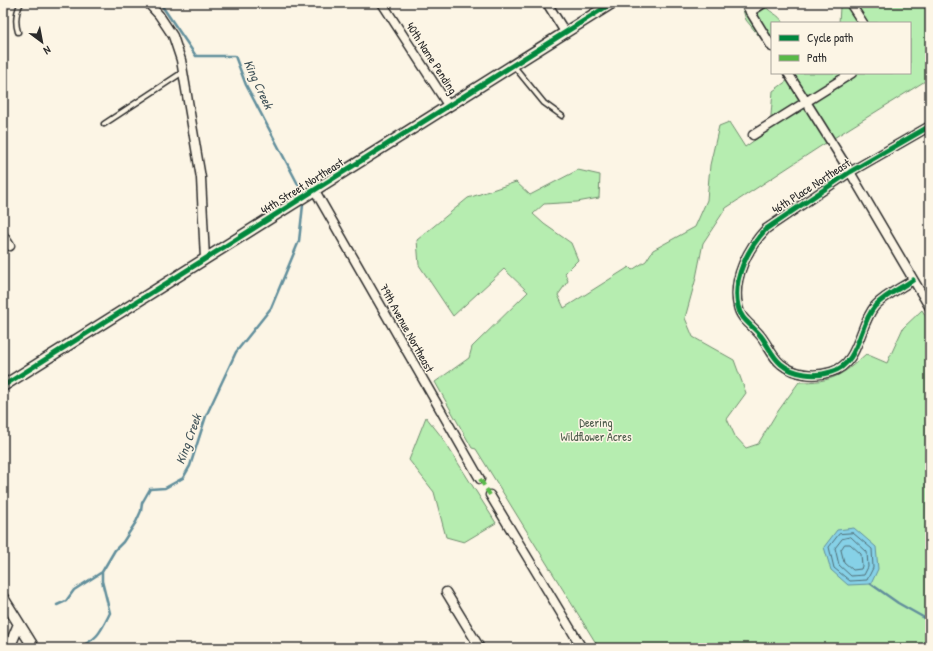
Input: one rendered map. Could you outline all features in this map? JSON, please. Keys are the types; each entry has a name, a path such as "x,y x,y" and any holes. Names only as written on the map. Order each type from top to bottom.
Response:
{"street":[{"path":"148,3 159,15 173,36 183,72 201,178 205,259"},
{"name":"40th Name Pending","path":"382,3 448,106"},
{"path":"547,3 565,32"},
{"name":"44th Street Northeast","path":"3,386 612,3"},
{"path":"745,3 771,45"},
{"path":"750,12 764,3"},
{"path":"850,3 862,22"},
{"path":"789,74 850,172 930,308"},
{"path":"753,135 850,74"},
{"name":"46th Place Northeast","path":"913,280 876,305 868,315 850,358 842,366 825,374 803,374 781,364 759,334 742,316 738,307 737,293 739,281 747,256 755,241 780,218 850,172 930,126"},
{"name":"79th Avenue Northeast","path":"314,189 480,479"},
{"path":"3,235 10,246"},
{"path":"490,496 582,648"},
{"path":"446,592 480,648"},
{"path":"3,598 34,648"},
{"path":"9,648 19,624"}],"lane":[{"path":"18,32 16,25 17,15 21,3"},
{"path":"513,65 544,103 562,116"},
{"path":"104,124 183,72"}],"green space":[{"path":"741,3 763,3 767,9 781,20 782,22 771,22 771,51 746,20"},
{"name":"Deering Wildflower Acres","path":"855,3 930,3 930,78 821,146 726,208 703,243 696,278 685,318 693,337 734,360 746,393 727,419 735,436 746,448 758,444 776,414 799,382 829,379 843,373 866,354 887,363 903,328 922,310 930,323 930,648 599,648 476,449 472,448 435,382 469,358 472,347 528,292 504,269 453,316 419,265 417,240 468,198 516,182 530,195 578,170 600,175 599,198 577,202 544,204 533,214 544,224 571,243 578,260 565,273 568,281 558,295 564,308 629,267 632,270 646,261 653,250 695,227 707,200 710,165 719,126 729,122 745,147 772,128 771,115 773,91 791,78 788,74 911,74 911,22 839,22 840,7"},
{"path":"426,417 441,436 496,523 464,542 446,537 434,492 409,460"}],"water":[{"path":"854,528 876,547 878,569 871,584 848,585 831,570 824,547 837,530"}],"waterway":[{"name":"King Creek","path":"160,3 196,56 235,56 246,85 301,190"},
{"name":"King Creek","path":"57,605 66,601 74,590 102,572 115,550 123,542 136,522 141,511 142,503 150,489 165,488 183,478 190,466 206,416 236,352 271,308 299,241 303,205"},
{"name":"King Creek","path":"77,648 90,642 98,635 110,613 102,581 102,572"},
{"path":"871,584 898,603 930,621"}],"marked path":[{"path":"480,479 490,495"}],"cycle path":[{"path":"3,386 612,3"},
{"path":"913,280 888,295 875,306 869,314 858,344 848,361 841,368 825,374 812,375 798,373 786,368 772,354 760,335 741,315 738,306 737,285 739,275 753,245 766,229 850,172 930,126"}]}
